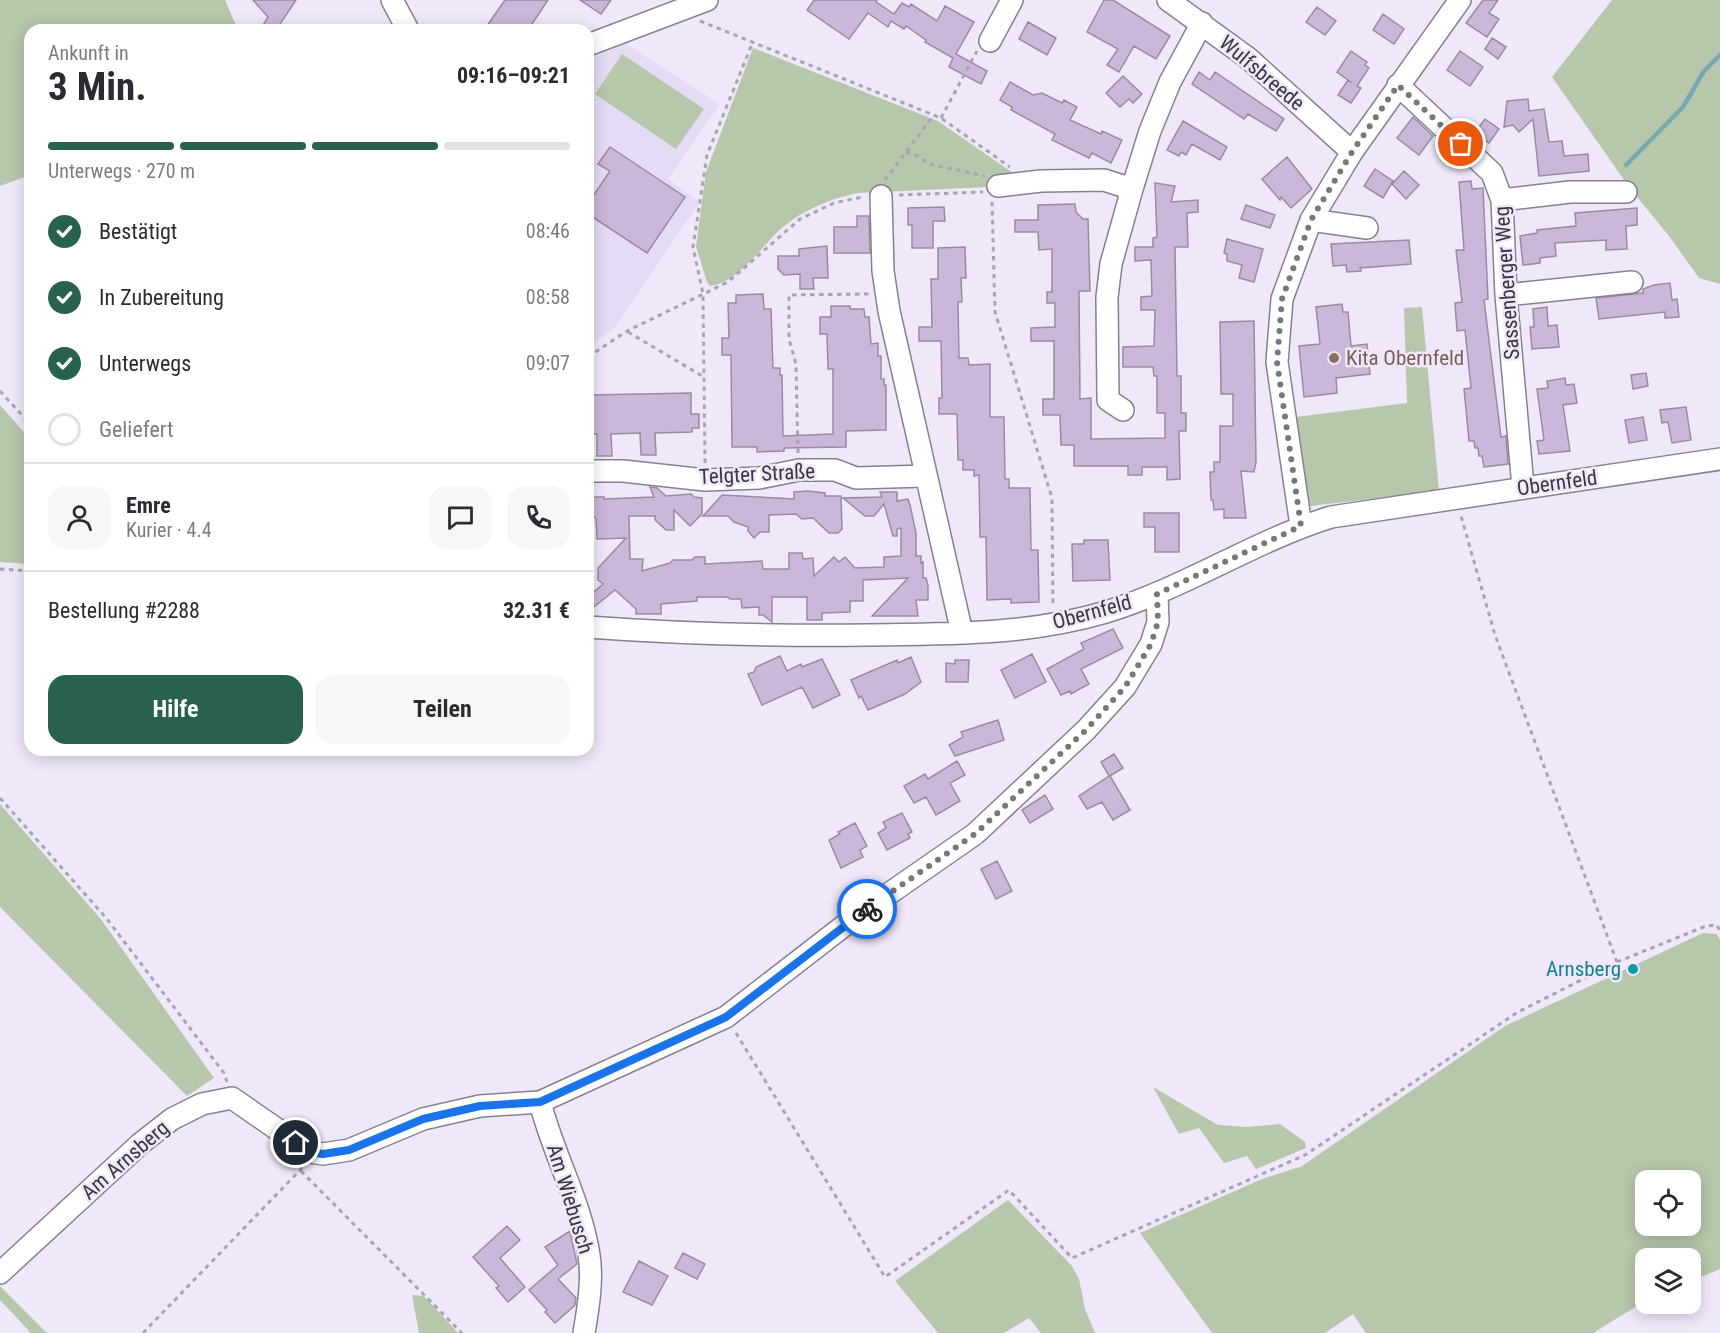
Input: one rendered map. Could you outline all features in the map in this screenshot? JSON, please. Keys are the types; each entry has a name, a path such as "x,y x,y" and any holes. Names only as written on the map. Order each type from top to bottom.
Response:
{"street":[{"path":"392,0 405,24"},
{"path":"594,42 672,5 707,0"},
{"path":"990,41 1012,0"},
{"name":"Wulfsbreede","path":"1168,0 1248,58 1352,152"},
{"path":"1301,526 1277,362 1282,299 1311,220 1352,152 1460,0"},
{"path":"1123,410 1108,400 1107,297 1111,264 1150,131 1170,82 1202,23"},
{"name":"Sassenberger Weg","path":"1398,85 1492,173 1502,200 1506,295 1523,488"},
{"path":"998,186 1104,180 1132,189"},
{"path":"1502,200 1570,192 1626,192"},
{"path":"881,196 886,293 922,450 925,476 962,633"},
{"path":"1311,220 1367,228"},
{"path":"1506,295 1632,282"},
{"name":"Obernfeld","path":"594,627 663,633 801,635 962,633 1006,631 1053,624 1106,612 1157,594 1301,526 1331,517 1720,459"},
{"name":"Telgter Straße","path":"594,471 623,471 705,480 759,478 798,470 835,470 856,478 925,476"},
{"path":"232,1098 310,1152 323,1154 349,1150 423,1119 480,1106 540,1102 726,1017 854,918 975,834 1086,730 1125,687 1151,644 1158,622 1157,594"},
{"name":"Am Arnsberg","path":"0,1273 140,1144 172,1119 202,1104 232,1098"},
{"name":"Am Wiebusch","path":"540,1102 579,1213 590,1257 588,1310 584,1333"}],"path":[{"path":"672,5 752,44 941,118 1016,171 1025,183"},
{"path":"941,118 978,50 990,41"},
{"path":"705,480 703,294 693,247 707,155 752,44"},
{"path":"881,196 885,177 933,115"},
{"path":"906,152 918,156 929,164 987,177 998,186"},
{"path":"594,353 627,331 728,282 748,267 800,219 834,203 858,197 992,192 995,312 1052,498 1053,624"},
{"path":"798,470 796,364 789,339 789,296 886,293"},
{"path":"627,331 704,377"},
{"path":"0,391 24,417"},
{"path":"1455,497 1495,635 1617,962"},
{"path":"0,569 24,571"},
{"path":"0,798 107,919 167,996 224,1072 232,1098"},
{"path":"726,1017 885,1277 1009,1190 1072,1258 1305,1155 1518,1012 1617,962 1706,926 1717,925 1720,931"},
{"path":"143,1333 301,1171 462,1333"}],"shaded area":[{"path":"626,44 720,104 668,179 700,202 613,330 594,341 594,57"}],"green space":[{"path":"0,0 225,0 235,24 24,24 24,177 0,186"},
{"path":"1612,0 1720,0 1720,284 1699,278 1669,236 1629,187 1552,77"},
{"path":"753,48 938,121 1013,173 989,177 990,187 858,193 837,198 808,210 790,221 740,271 721,283 710,286 696,247 706,172"},
{"path":"622,54 704,109 676,149 595,94"},
{"path":"1422,307 1439,491 1310,506 1296,417 1407,403 1404,308"},
{"path":"0,405 24,432 24,564 0,562"},
{"path":"0,804 100,918 214,1078 187,1096 0,907"},
{"path":"1703,933 1717,934 1720,940 1720,1269 1701,1277 1701,1248 1635,1248 1635,1307 1593,1333 1366,1333 1353,1314 1325,1333 1212,1333 1140,1233 1262,1179 1302,1166 1505,1026"},
{"path":"1153,1087 1218,1125 1247,1127 1280,1124 1305,1142 1306,1148 1256,1169 1247,1156 1224,1163 1199,1128 1179,1134"},
{"path":"1008,1200 1072,1266 1079,1279 1085,1309 1095,1333 1041,1333 1029,1318 1004,1333 938,1333 895,1281"},
{"path":"0,1286 47,1333 31,1333 0,1300"},
{"path":"412,1295 424,1296 458,1333 419,1333"}],"building":[{"path":"253,0 296,0 280,24 264,24 268,17"},
{"path":"505,0 548,0 532,24 488,24"},
{"path":"580,0 611,0 601,14"},
{"path":"814,0 877,0 876,2 894,14 902,3 909,7 911,4 937,21 945,6 974,22 956,54 987,71 981,84 949,67 953,58 925,42 926,40 906,26 904,29 891,21 888,27 868,13 849,39 807,10"},
{"path":"1104,0 1113,0 1170,36 1156,59 1134,46 1119,72 1107,65 1118,49 1087,32"},
{"path":"1483,0 1498,0 1489,13 1499,19 1487,37 1466,23"},
{"path":"1317,7 1336,21 1325,35 1306,22"},
{"path":"1383,14 1404,29 1394,44 1373,30"},
{"path":"1028,22 1056,38 1047,55 1019,39"},
{"path":"1492,38 1506,47 1498,59 1485,49"},
{"path":"1351,51 1367,62 1365,65 1369,68 1357,86 1361,88 1351,103 1338,95 1348,80 1337,72"},
{"path":"1460,51 1483,67 1470,86 1447,70"},
{"path":"1199,72 1210,80 1215,72 1284,119 1276,131 1248,114 1244,119 1192,84"},
{"path":"1123,76 1142,94 1133,103 1129,99 1120,107 1106,93"},
{"path":"1010,82 1033,95 1042,93 1062,103 1064,100 1077,107 1070,120 1101,134 1102,131 1122,140 1111,163 1092,153 1089,158 1052,140 1055,134 1011,110 1012,107 1000,100"},
{"path":"1528,99 1529,111 1544,109 1549,142 1562,141 1564,156 1588,154 1589,171 1539,176 1533,119 1519,132 1513,125 1504,127 1507,101"},
{"path":"1413,117 1433,136 1419,155 1397,138"},
{"path":"1485,119 1499,129 1489,143 1475,132"},
{"path":"1183,121 1227,147 1220,160 1192,144 1186,155 1181,152 1179,156 1167,150"},
{"path":"610,147 685,197 647,253 594,218 594,195 610,171 598,164"},
{"path":"1287,157 1312,189 1291,208 1281,197 1280,200 1262,179"},
{"path":"1375,169 1393,181 1383,198 1364,186"},
{"path":"1404,171 1419,185 1406,199 1392,184"},
{"path":"1471,181 1472,189 1483,188 1488,299 1484,300 1501,437 1506,436 1508,464 1484,467 1482,456 1479,456 1474,441 1469,441 1464,389 1471,388 1465,330 1457,331 1455,303 1462,302 1456,250 1464,250 1459,182"},
{"path":"1155,183 1175,186 1171,202 1198,200 1198,212 1187,213 1188,247 1175,247 1177,376 1181,376 1181,413 1186,413 1186,431 1179,431 1180,479 1167,480 1167,467 1142,467 1142,475 1128,475 1128,466 1074,466 1074,445 1061,445 1060,415 1043,415 1043,399 1054,399 1054,341 1031,341 1031,328 1055,327 1055,303 1047,303 1047,292 1052,292 1052,249 1039,250 1038,232 1015,232 1015,220 1038,220 1038,205 1075,204 1076,212 1083,219 1088,219 1090,291 1079,291 1080,399 1091,398 1091,439 1165,438 1165,413 1157,413 1157,376 1154,376 1153,367 1123,367 1123,347 1154,346 1155,310 1141,310 1141,297 1152,296 1151,260 1135,261 1135,247 1153,247 1153,238 1157,237"},
{"path":"1246,205 1275,215 1270,228 1241,219"},
{"path":"944,207 945,221 933,221 933,248 912,248 912,225 908,225 908,208"},
{"path":"1637,208 1637,225 1626,226 1627,249 1606,250 1606,240 1555,243 1556,256 1540,258 1540,263 1523,265 1520,236 1537,233 1537,230 1576,226 1575,213"},
{"path":"857,216 869,216 870,253 834,253 834,227 857,227"},
{"path":"1227,239 1263,249 1254,282 1239,278 1242,265 1227,261 1227,254 1224,253"},
{"path":"1409,240 1411,264 1360,268 1361,271 1347,272 1346,265 1333,266 1331,244"},
{"path":"827,246 828,278 813,278 814,289 800,289 800,274 784,275 778,269 778,256 799,256 799,249"},
{"path":"965,247 966,278 961,278 962,302 958,302 959,358 968,358 969,365 990,364 990,417 1004,417 1005,479 1009,479 1009,488 1030,488 1031,550 1038,550 1039,602 1011,603 1011,599 987,600 986,537 980,537 979,475 974,476 974,470 963,470 963,460 958,460 957,414 939,414 939,398 942,398 941,341 919,341 919,327 932,327 931,279 938,279 938,248"},
{"path":"1670,283 1672,300 1677,299 1679,317 1665,318 1665,312 1599,319 1596,298 1643,293 1643,289"},
{"path":"763,294 764,309 771,309 773,368 780,368 780,375 782,375 783,436 833,434 833,369 828,369 827,334 820,334 820,317 831,317 831,306 864,309 865,317 869,317 871,344 878,343 878,356 881,356 881,379 884,379 884,385 886,385 886,430 846,431 846,447 784,448 784,451 757,452 757,447 732,447 731,355 722,355 722,338 729,338 728,303 736,303 736,295"},
{"name":"Kita Obernfeld","path":"1342,304 1343,312 1348,312 1351,346 1367,344 1370,374 1336,378 1337,393 1304,397 1299,346 1320,344 1316,307"},
{"path":"1547,307 1548,326 1557,325 1559,347 1532,349 1530,327 1534,327 1533,309"},
{"path":"1254,321 1256,462 1254,472 1241,471 1246,518 1224,518 1224,509 1214,510 1213,500 1211,500 1210,472 1214,472 1214,462 1220,462 1220,426 1233,426 1233,394 1221,394 1220,322"},
{"path":"1646,373 1648,386 1633,389 1631,375"},
{"path":"1565,378 1566,385 1574,384 1577,403 1563,405 1570,451 1539,454 1537,441 1544,440 1537,389 1548,388 1547,381"},
{"path":"691,393 691,414 699,414 699,428 692,428 692,432 655,433 656,455 641,455 640,433 611,434 612,456 597,456 597,434 594,434 594,395"},
{"path":"1686,407 1691,440 1672,443 1668,422 1662,423 1660,410"},
{"path":"1643,417 1647,440 1629,443 1625,420"},
{"path":"650,487 657,488 666,496 691,494 702,498 702,514 690,526 674,510 674,530 666,530 655,520 655,516 629,516 630,559 643,559 642,571 670,563 673,560 692,560 695,557 705,557 705,564 762,561 763,569 789,569 789,553 802,553 803,559 813,558 814,576 834,557 839,562 845,557 855,568 884,567 884,557 901,556 901,528 897,529 897,536 893,536 884,504 874,516 865,516 843,498 882,497 880,492 897,492 897,501 908,499 910,505 916,533 916,556 921,556 921,563 923,562 923,578 926,578 928,585 928,600 916,600 918,616 872,616 908,578 863,580 863,601 850,601 850,612 822,613 822,620 807,620 807,597 772,597 772,622 763,615 759,615 759,607 742,608 741,599 727,597 697,597 697,601 661,604 661,614 636,614 636,609 615,590 594,607 594,592 603,584 598,580 598,568 626,538 597,539 594,497 604,497 604,499 654,497"},
{"path":"794,492 825,493 825,496 841,496 842,529 838,533 829,533 813,518 802,519 796,514 769,515 769,532 760,532 754,538 748,531 748,527 734,522 728,516 703,516 722,495 794,499"},
{"path":"1144,513 1179,513 1179,552 1155,552 1155,527 1144,527"},
{"path":"1084,540 1108,540 1110,580 1073,581 1072,544 1084,544"},
{"path":"1113,629 1123,648 1081,669 1089,684 1071,694 1070,691 1061,695 1047,669 1084,649 1081,643"},
{"path":"1032,654 1046,682 1015,698 1001,670"},
{"path":"780,656 787,671 801,664 802,667 822,659 840,695 813,708 802,687 762,705 748,674 754,672 756,667"},
{"path":"911,657 921,682 905,694 868,710 861,696 859,698 851,680 897,660 898,663"},
{"path":"955,660 969,660 968,682 946,682 946,663 955,664"},
{"path":"998,720 1004,740 955,756 949,745 963,737 961,732"},
{"path":"1114,754 1123,768 1110,776 1130,810 1113,820 1102,802 1087,809 1079,796 1109,776 1101,762"},
{"path":"957,761 965,775 950,783 960,801 936,815 926,797 914,803 904,786 925,774 928,779"},
{"path":"1045,795 1053,809 1030,823 1022,810"},
{"path":"902,813 912,832 908,834 910,838 887,850 878,833 886,828 883,822"},
{"path":"855,823 867,846 860,850 863,857 841,868 829,840"},
{"path":"997,861 1012,891 996,899 981,869"},
{"path":"507,1226 520,1240 500,1258 525,1287 508,1302 496,1288 499,1286 473,1257"},
{"path":"570,1231 577,1264 558,1279 576,1298 575,1305 555,1323 529,1290 558,1265 545,1247"},
{"path":"683,1253 705,1264 697,1279 675,1268"},
{"path":"639,1261 668,1276 652,1305 623,1292"}],"waterway":[{"path":"1626,165 1683,107 1704,71 1720,55"}],"way so far":[{"path":"867,909 975,834 1086,730 1125,687 1151,644 1158,622 1157,594 1301,526 1277,362 1278,331 1282,299 1311,220 1352,152 1398,85 1461,144"}],"place":[{"name":"Kita Obernfeld","path":"1334,358"},
{"name":"Arnsberg","path":"1633,969"}],"route":[{"path":"296,1143 310,1152 323,1154 349,1150 423,1119 480,1106 540,1102 726,1017 867,909"}]}
